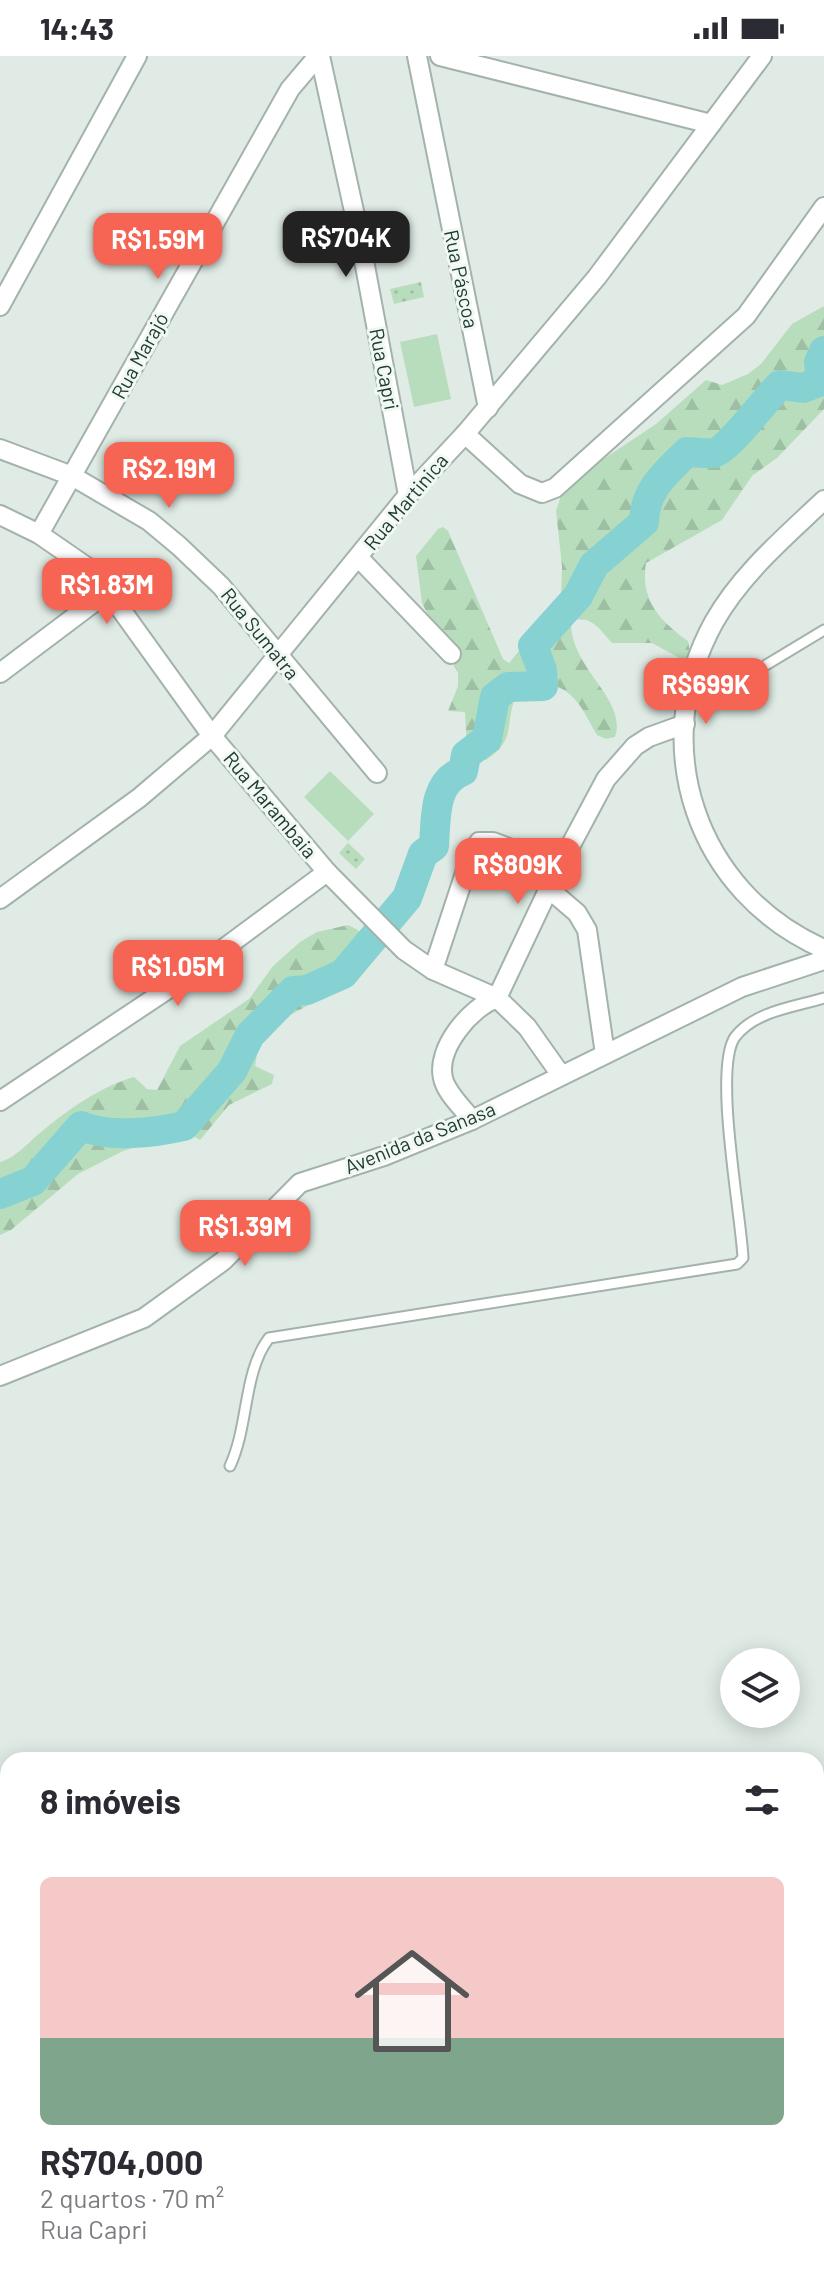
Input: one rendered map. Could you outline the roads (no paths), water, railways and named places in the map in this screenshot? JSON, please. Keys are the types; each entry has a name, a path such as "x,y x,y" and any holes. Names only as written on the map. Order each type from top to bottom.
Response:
{"street":[{"path":"0,306 137,56"},
{"name":"Rua Marajó","path":"39,534 290,89 319,56"},
{"name":"Rua Capri","path":"319,56 359,234 408,495"},
{"name":"Rua Páscoa","path":"417,56 488,408"},
{"path":"440,56 711,124"},
{"name":"Rua Martinica","path":"0,899 139,798 212,736 408,495 488,408 597,277 762,56"},
{"path":"465,434 520,484 542,493 555,488 746,316 824,207"},
{"name":"Rua Sumatra","path":"0,449 72,476 149,521 179,546 221,586 377,773"},
{"path":"824,500 757,566 716,620 695,669 685,724 690,790 716,860 736,887 760,910 788,932 824,949"},
{"name":"Rua Marambaia","path":"0,515 39,534 94,572 212,736 351,898 404,950 433,970 497,998 527,1027 561,1075"},
{"path":"359,558 451,654"},
{"path":"0,673 109,591"},
{"path":"472,1120 445,1084 443,1064 470,1014 497,998 559,867 618,761 649,737 685,724"},
{"path":"433,970 471,855 479,842 493,842 559,867"},
{"path":"0,1101 180,981 327,872"},
{"path":"549,889 577,913 587,930 605,1054"},
{"name":"Avenida da Sanasa","path":"0,1376 144,1318 223,1261 300,1183 384,1156 472,1120 742,987 824,960"}],"lane":[{"path":"766,665 824,630"},
{"path":"230,1466 247,1415 254,1363 269,1338 737,1264 743,1258 742,1231 728,1120 728,1059 734,1038 758,1017 824,998"}],"waterway":[{"path":"0,1194 33,1181 81,1126 105,1132 132,1133 184,1126 232,1071 250,1035 293,991 307,990 343,974 407,898 423,854 434,846 441,792 453,776 463,771 466,755 487,739 495,697 508,687 543,686 542,670 533,646 578,596 594,565 644,522 652,491 687,452 713,453 720,450 780,385 803,388 821,381 819,362 824,351"}]}
